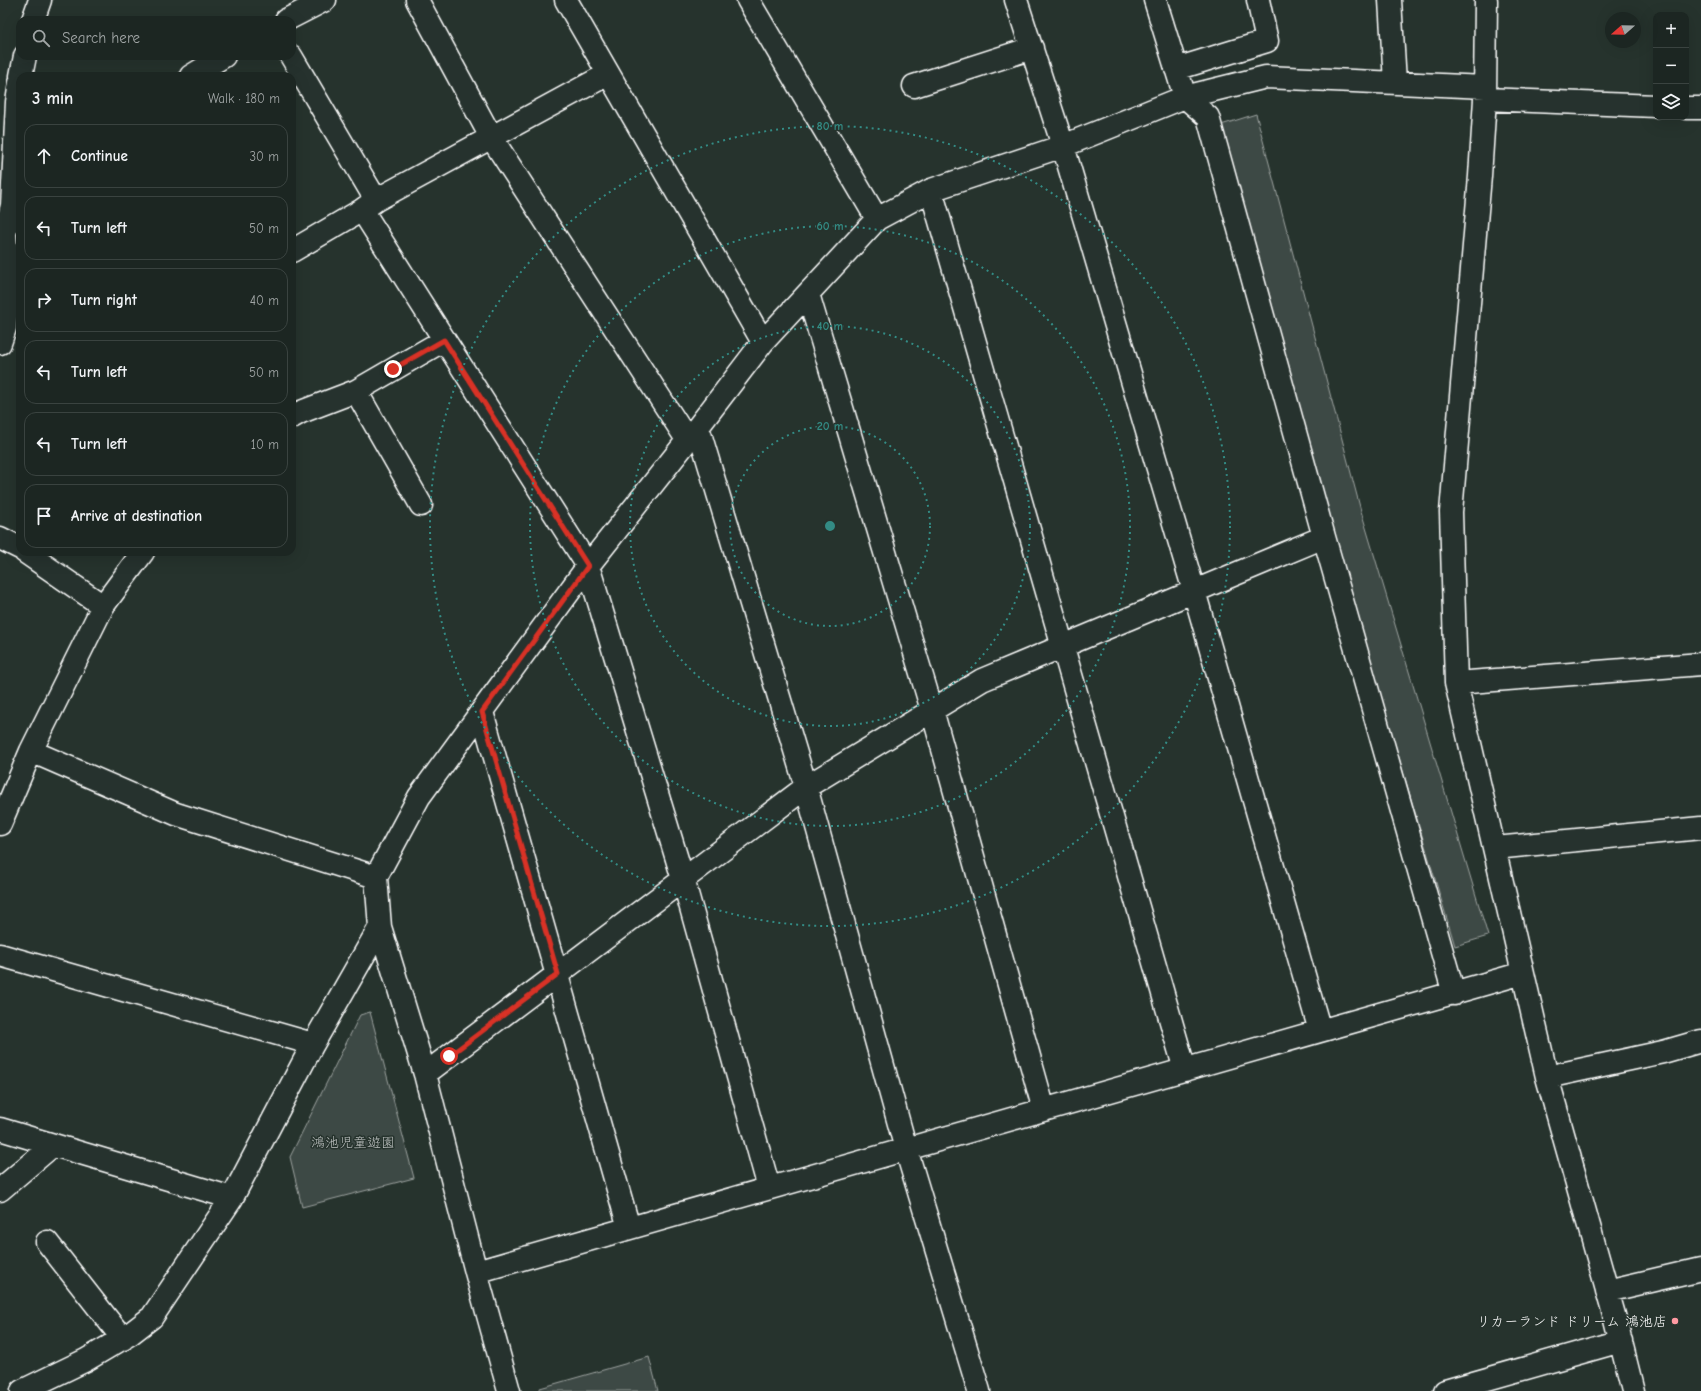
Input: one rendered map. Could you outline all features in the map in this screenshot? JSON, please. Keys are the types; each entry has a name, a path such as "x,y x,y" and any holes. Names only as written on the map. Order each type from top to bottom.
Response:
{"street":[{"path":"34,16 40,0"},
{"path":"294,11 326,0"},
{"path":"417,0 491,137 693,434 806,787 906,1149 979,1391"},
{"path":"566,0 763,342"},
{"path":"748,0 877,219"},
{"path":"1016,0 1063,146 1194,591 1320,1031"},
{"path":"1155,0 1185,97 1208,117 1324,536 1454,994"},
{"path":"1176,69 1268,41 1258,0"},
{"path":"1390,0 1395,82"},
{"path":"1486,0 1485,93 1480,176 1451,512 1456,683 1547,1077 1621,1341 1633,1391"},
{"path":"914,86 1032,48"},
{"path":"22,72 24,60"},
{"path":"198,72 217,60"},
{"path":"293,60 369,205 444,340 588,566 683,879 769,1188"},
{"path":"296,249 369,205 608,74"},
{"path":"509,1391 476,1272 425,1074 380,927 376,876 419,797 588,566 693,434 763,342 877,219 931,190 1063,146 1185,97 1266,78 1395,82 1485,93 1653,106"},
{"path":"0,343 5,328 6,208 16,102"},
{"path":"1689,108 1701,108"},
{"path":"931,190 1185,1070"},
{"path":"808,294 932,710 1044,1110"},
{"path":"296,415 356,391 444,340"},
{"path":"356,391 421,505"},
{"path":"425,1074 806,787 982,680 1324,536"},
{"path":"0,538 16,546"},
{"path":"31,556 102,606"},
{"path":"0,824 31,751 102,606 140,556"},
{"path":"1456,683 1701,664"},
{"path":"482,712 558,974 629,1228"},
{"path":"31,751 176,814 376,876"},
{"path":"1495,848 1701,828"},
{"path":"22,1391 86,1360 123,1339 152,1317 232,1198 313,1044 380,927"},
{"path":"0,955 313,1044"},
{"path":"476,1272 1523,974"},
{"path":"1547,1077 1663,1052 1701,1041"},
{"path":"0,1130 232,1198"},
{"path":"0,1190 53,1145"},
{"path":"47,1242 123,1339"},
{"path":"1607,1291 1701,1269"},
{"path":"1445,1391 1621,1341"}],"green space":[{"path":"1256,114 1361,511 1488,936 1455,946 1327,517 1218,126"},
{"name":"鴻池児童遊園","path":"370,1012 414,1178 302,1207 290,1157 360,1015"},
{"path":"649,1357 658,1391 540,1391 540,1388"}],"place":[{"name":"リカーランド ドリーム 鴻池店","path":"1675,1321"}],"route":[{"path":"393,369 444,340 588,566 482,712 558,974 449,1056"}]}
